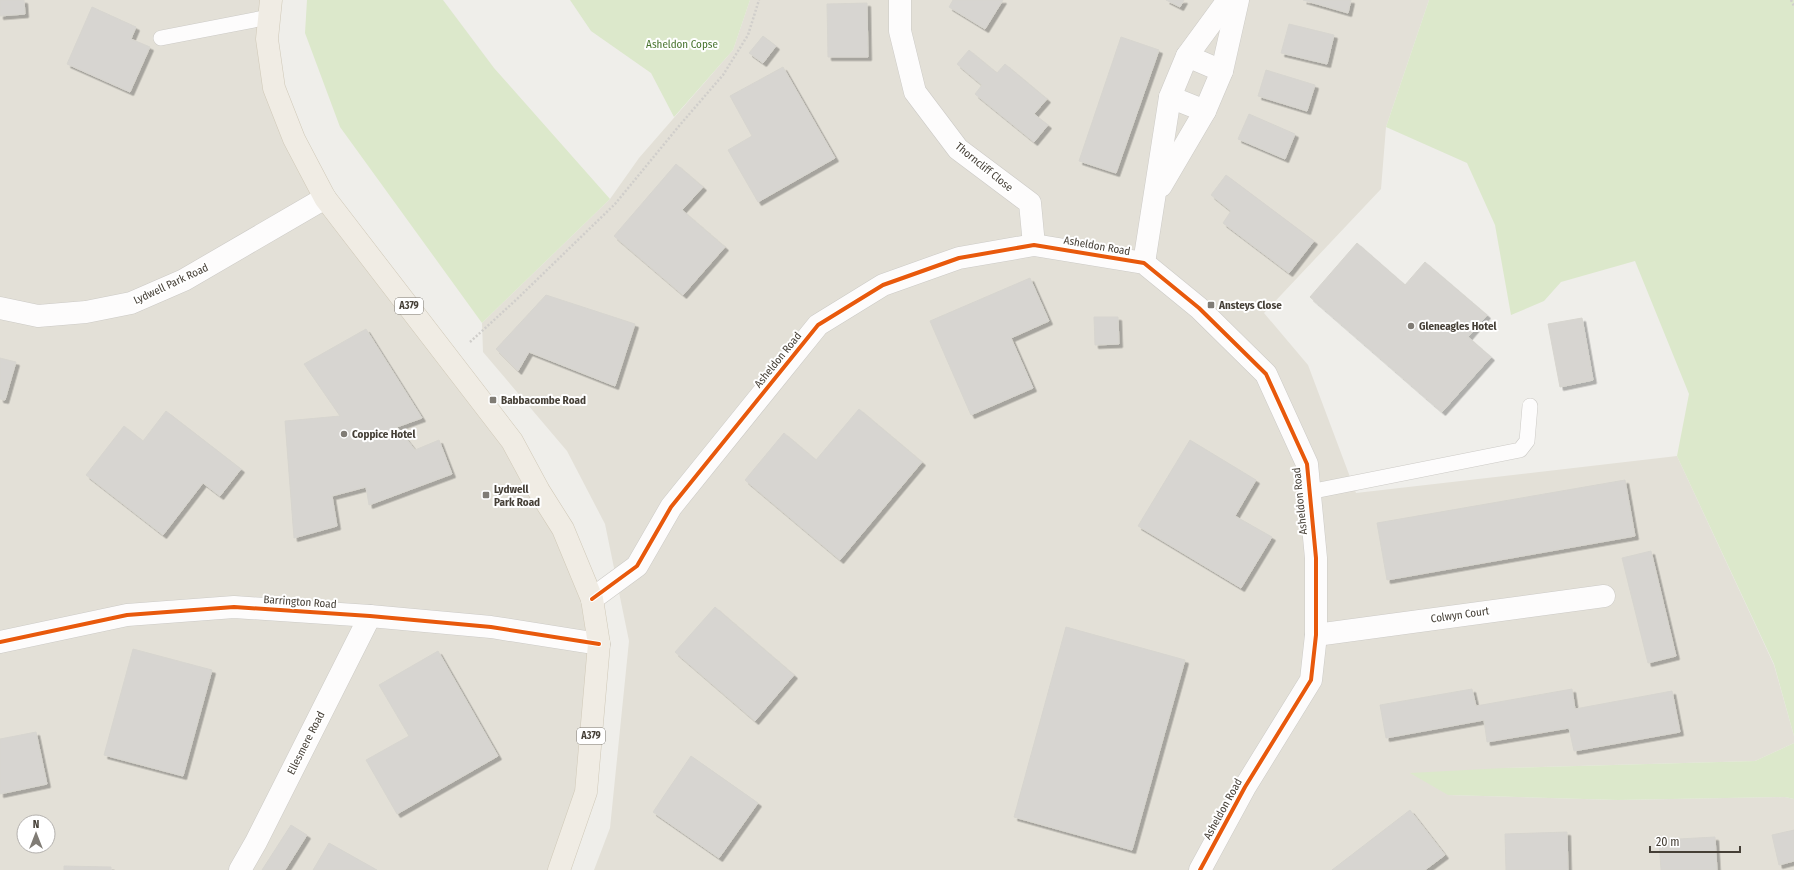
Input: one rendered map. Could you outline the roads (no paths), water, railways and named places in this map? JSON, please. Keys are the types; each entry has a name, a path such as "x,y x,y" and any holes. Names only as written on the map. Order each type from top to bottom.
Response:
{"main road":[{"name":"A379","path":"270,9 267,39 274,88 294,139 325,198 512,442 539,491 563,530 592,598 600,644 586,792 559,870"}],"street":[{"name":"Thorncliff Close","path":"900,0 900,31 915,92 958,149 1030,203 1034,245"},
{"path":"1144,264 1170,97 1187,56 1228,0"},
{"path":"1154,197 1205,111 1222,71 1238,0"},
{"path":"1187,56 1222,71"},
{"path":"1170,97 1205,111"},
{"name":"Lydwell Park Road","path":"0,308 38,316 86,312 131,303 184,280 325,198"},
{"name":"Asheldon Road","path":"592,598 637,566 671,507 818,325 883,286 960,258 1034,245 1144,264 1199,308 1266,374 1307,464 1316,558 1316,634 1311,680 1246,786 1200,870"},
{"name":"Colwyn Court","path":"1316,634 1604,596"},
{"name":"Barrington Road","path":"0,642 127,614 234,606 491,627 600,644"},
{"name":"Ellesmere Road","path":"240,870 256,842 370,616"}],"lane":[{"path":"161,38 270,9"},
{"path":"1309,492 1520,450 1527,441 1530,406"}],"place":[{"name":"Ansteys Close","path":"1211,305"},
{"name":"Gleneagles Hotel","path":"1411,326"},
{"name":"Babbacombe Road","path":"493,400"},
{"name":"Coppice Hotel","path":"344,434"},
{"name":"Lydwell Park Road","path":"486,495"}],"park label":[{"name":"Asheldon Copse","path":"682,44"}]}
